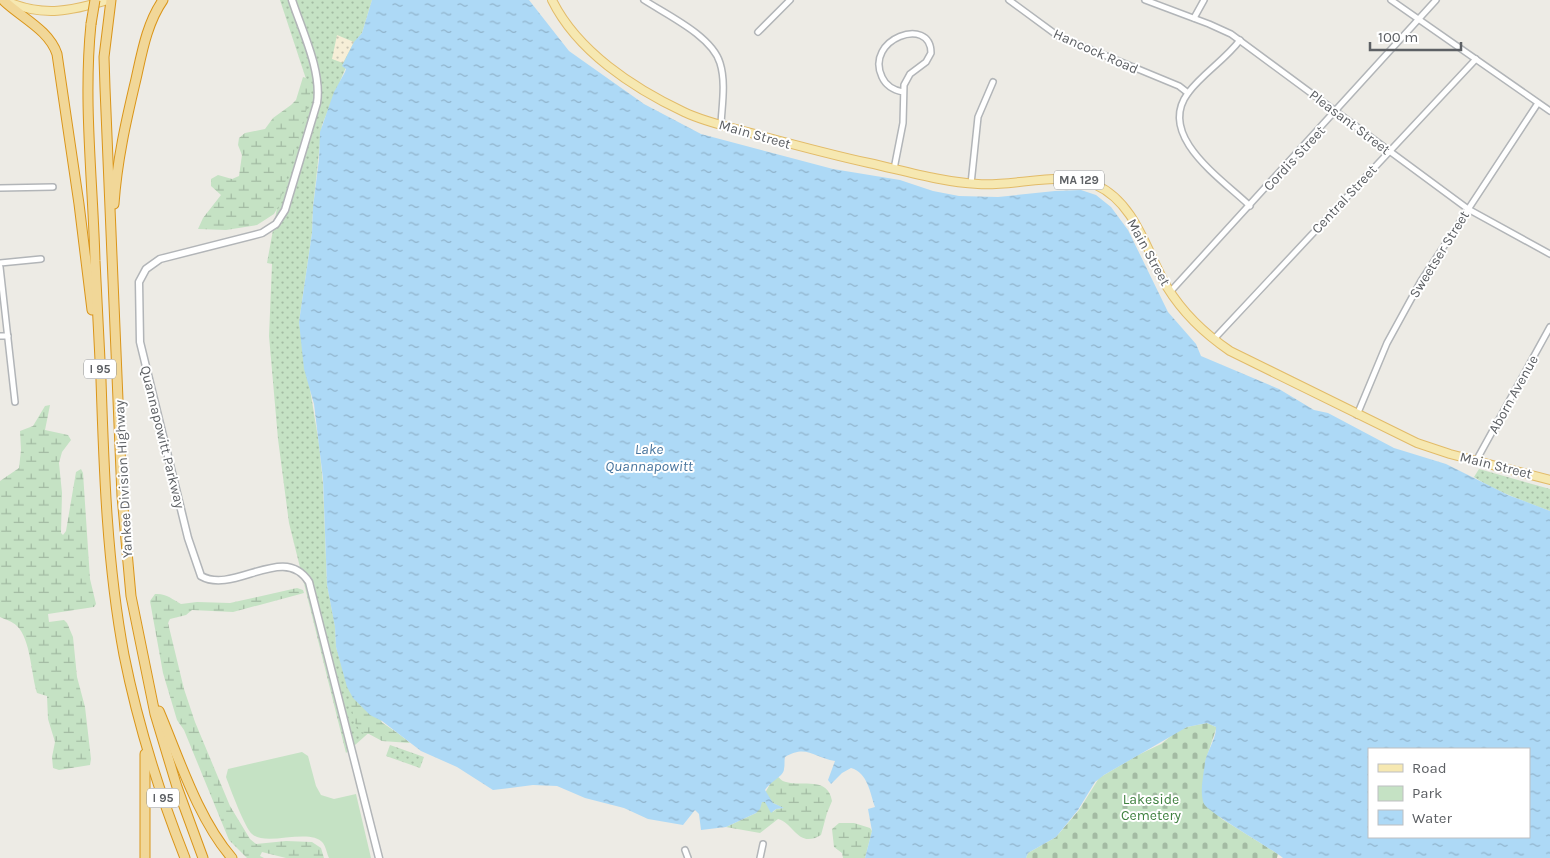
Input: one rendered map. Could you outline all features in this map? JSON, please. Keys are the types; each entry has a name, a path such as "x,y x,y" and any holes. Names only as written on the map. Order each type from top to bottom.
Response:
{"highway":[{"path":"4,0 43,32 52,43 57,54 80,204 100,367"},
{"name":"Yankee Division Highway","path":"95,0 91,24 89,103 110,556 124,654 144,737 156,778 185,858"},
{"name":"Yankee Division Highway","path":"110,0 104,57 104,80 126,548 131,596 148,684 177,787 203,858"},
{"path":"111,241 118,159 152,18 163,0"},
{"path":"148,684 189,783 223,848 232,858"},
{"path":"144,737 147,798 145,858"}],"main road":[{"path":"4,0 40,12 60,11 110,0"},
{"name":"Main Street","path":"552,0 573,33 603,62 686,113 826,154 971,184 1002,185 1065,180 1082,181 1098,186 1117,201 1136,225 1170,292 1194,321 1214,339 1250,362 1418,443 1476,461 1550,480"}],"street":[{"name":"Quannapowitt Parkway","path":"292,0 316,72 319,90 317,103 285,210 276,224 262,233 160,259 148,267 140,279 138,289 140,342 188,538 201,576 208,580 222,581 283,566 298,570 309,582 379,858"},
{"path":"644,0 702,38 714,49 720,61 723,77 721,124"},
{"path":"758,32 790,0"},
{"name":"Hancock Road","path":"1008,0 1058,36 1178,86 1188,93"},
{"name":"Pleasant Street","path":"1145,0 1194,18 1240,40 1468,209 1550,254"},
{"path":"1194,18 1204,0"},
{"path":"1391,0 1550,111"},
{"name":"Cordis Street","path":"1170,292 1436,0"},
{"path":"894,169 903,123 903,92 908,76 926,62 931,53 928,42 919,35 908,34 896,37 885,46 881,54 880,70 884,81 891,88 903,92"},
{"path":"1240,40 1188,93 1179,116 1181,132 1185,141 1250,206"},
{"name":"Central Street","path":"1214,339 1476,59"},
{"path":"971,184 978,117 993,82"},
{"name":"Sweetser Street","path":"1357,414 1391,335 1429,267 1538,103"},
{"path":"0,188 53,187"},
{"path":"15,402 0,265 41,259"},
{"name":"Aborn Avenue","path":"1476,461 1550,327"},
{"path":"0,336 8,336"},
{"path":"760,858 763,844"},
{"path":"685,850 688,858"}],"green space":[{"path":"280,0 372,0 362,33 358,38 322,125 312,233 299,322 319,444 323,484 327,585 335,626 336,647 350,693 382,721 346,753 289,523 278,439 269,336 272,264 267,263 277,208 309,88"},
{"path":"303,77 306,78 311,87 309,101 278,207 274,214 257,225 226,230 198,229 203,218 221,195 211,186 211,179 218,175 232,179 239,176 242,155 238,145 239,138 245,133 265,129 273,118 291,105 296,100"},
{"path":"50,405 45,430 68,435 71,440 62,452 59,463 62,493 61,533 63,535 66,531 76,472 81,469 83,473 90,579 96,604 94,607 48,614 49,622 64,620 73,637 77,677 85,707 91,759 90,765 59,770 53,768 52,757 55,742 48,719 47,696 37,693 28,648 22,632 15,624 0,617 0,481 19,468 21,450 20,431 33,426 45,406"},
{"path":"1479,469 1550,489 1550,511 1511,496 1474,477"},
{"path":"297,588 303,590 304,593 233,612 192,610 186,615 170,619 168,623 184,689 195,722 230,806 250,839 256,844 286,841 312,842 321,848 324,858 286,858 262,852 260,856 264,858 247,858 229,840 184,730 177,720 163,673 150,601 155,594 162,594 181,604 197,602 230,603"},
{"path":"347,687 367,712 410,743 382,741 361,732 355,723"},
{"name":"Lakeside Cemetery","path":"1207,723 1216,727 1216,729 1206,759 1203,799 1222,819 1278,854 1277,858 1026,858 1028,853 1056,837 1079,810 1099,778 1161,744 1176,732 1187,727"},
{"path":"390,745 424,757 420,768 386,756"},
{"path":"302,752 308,756 316,786 321,795 334,799 356,794 371,858 329,858 323,843 317,839 299,837 267,839 252,834 249,830 226,777 228,769"},
{"path":"778,777 786,782 820,785 830,793 832,801 821,835 807,839 797,834 783,821 778,819 760,833 726,827 756,813 762,802 765,802 773,812 776,809 783,808 773,803 765,793 773,779"},
{"path":"839,823 854,823 870,828 872,831 865,858 843,858 842,853 834,847 832,829"}],"sand":[{"path":"337,35 354,42 343,63 332,59"}],"water":[{"name":"Lake Quannapowitt","path":"372,0 529,0 569,51 644,104 701,134 833,169 900,180 933,191 959,196 998,197 1081,190 1096,195 1111,207 1128,230 1168,312 1196,344 1201,356 1279,389 1314,410 1328,413 1394,448 1446,464 1508,495 1550,511 1550,858 1283,858 1216,815 1204,804 1202,789 1205,762 1216,729 1216,727 1207,723 1187,727 1104,775 1095,782 1078,810 1056,837 1028,853 1026,858 865,858 872,831 868,809 875,807 865,779 851,768 842,773 831,784 828,780 835,761 805,752 793,753 785,757 783,772 765,790 773,803 784,808 776,809 771,813 765,802 762,802 760,809 756,813 726,827 701,830 699,814 695,810 683,825 648,819 624,808 585,798 557,786 533,785 493,790 457,767 421,751 382,721 370,715 353,698 347,687 336,647 335,627 327,585 323,479 314,404 304,369 299,322 312,233 320,132 334,92 346,69 342,66 354,42 362,33"}]}
